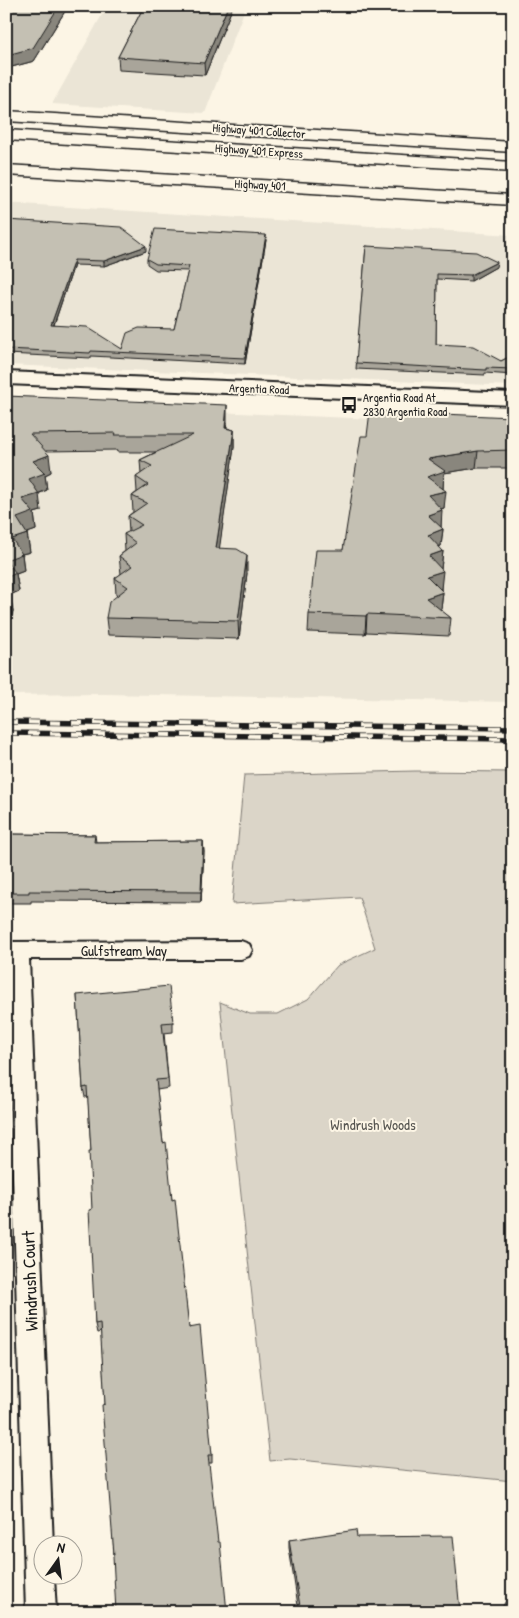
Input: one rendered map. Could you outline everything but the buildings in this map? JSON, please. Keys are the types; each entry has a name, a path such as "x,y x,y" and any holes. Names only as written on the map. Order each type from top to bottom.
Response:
{"highway":[{"name":"Highway 401 Collector","path":"6,116 513,147"},
{"name":"Highway 401 Express","path":"6,135 513,167"},
{"name":"Highway 401","path":"6,170 513,200"}],"street":[{"name":"Argentia Road","path":"6,378 513,399"},
{"name":"Gulfstream Way","path":"12,951 241,950"},
{"name":"Windrush Court","path":"12,951 41,1612"}],"shaded area":[{"path":"107,6 246,6 205,113 52,104"},
{"path":"6,203 513,235 513,386 6,365"},
{"path":"6,403 513,425 513,702 103,694 6,695"}],"green space":[{"name":"Windrush Woods","path":"416,771 513,772 513,1481 290,1459 270,1461 220,1002 250,1014 278,1014 308,999 338,965 375,948 359,897 232,904 244,775"}],"railway":[{"path":"6,722 513,728"},
{"path":"6,733 513,739"}],"place":[{"name":"Argentia Road At 2830 Argentia Road","path":"349,405"}]}
